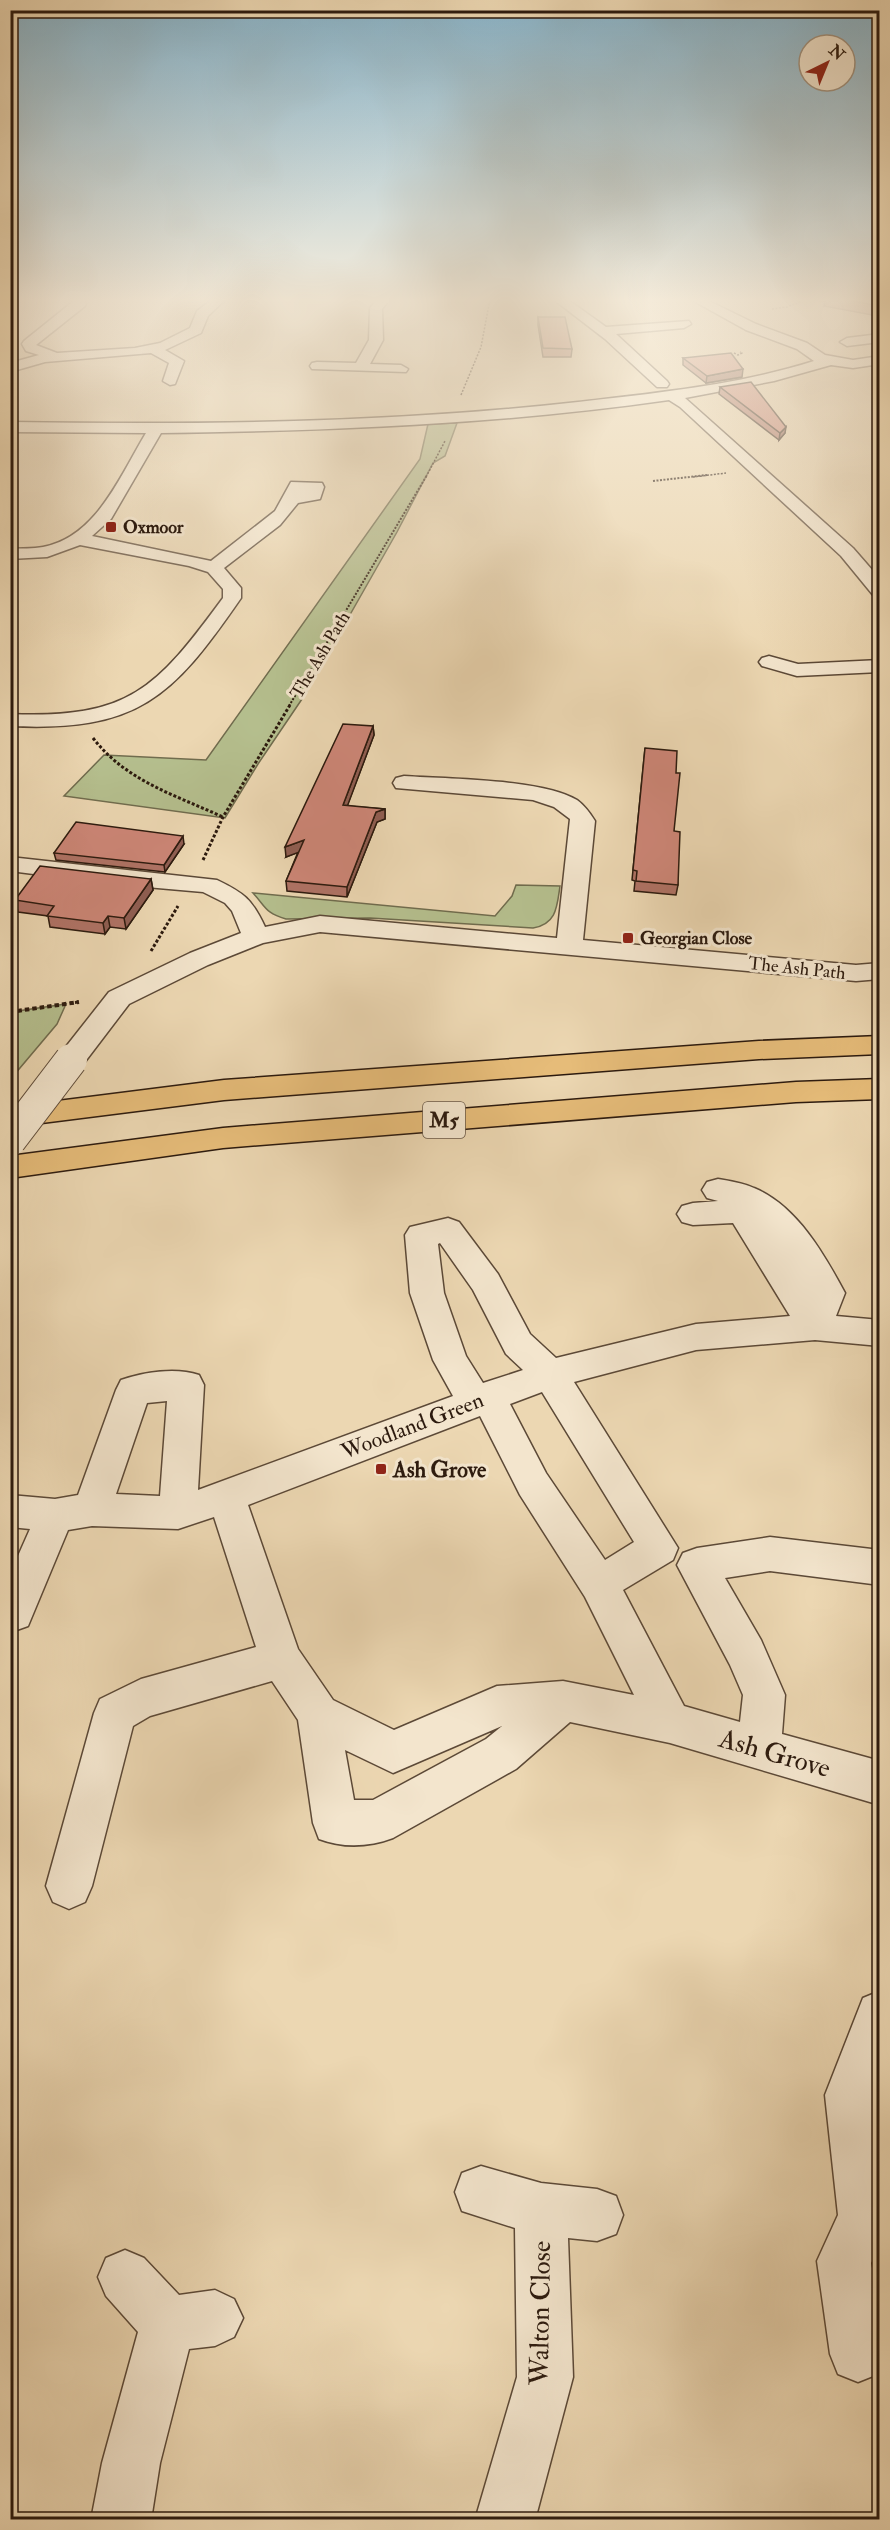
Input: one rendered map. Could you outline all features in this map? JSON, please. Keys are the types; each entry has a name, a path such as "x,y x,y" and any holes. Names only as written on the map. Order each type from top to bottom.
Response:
{"highway":[{"name":"M5","path":"10,1117 224,1090 759,1050 879,1045"},
{"name":"M5","path":"10,1167 223,1138 796,1092 879,1089"}],"street":[{"path":"10,427 255,428 462,417"},
{"path":"700,417 847,552 879,591"},
{"path":"10,554 47,552 78,539 102,519 156,429"},
{"path":"214,568 238,546 275,523 293,499"},
{"path":"10,720 36,722 93,716 126,705 155,690 178,667 232,598 232,588 214,568 193,561 78,539"},
{"path":"769,662 791,676 879,666"},
{"path":"404,784 533,793 551,797 575,810 583,821 569,945"},
{"path":"10,864 112,877 192,883 219,888 234,898 244,909 256,936"},
{"name":"The Ash Path","path":"10,1140 119,998 199,959 256,936 320,924 569,945 856,974 879,972"},
{"path":"718,1190 744,1196 770,1213 802,1248 828,1293 815,1327"},
{"path":"693,1214 742,1211 815,1327"},
{"path":"599,1584 659,1548 550,1374 518,1344 486,1283 448,1230 421,1235 427,1293 450,1360 482,1398 533,1484 599,1584 670,1723"},
{"name":"Woodland Green","path":"13,1514 178,1513 226,1497 550,1374 696,1337 815,1327 879,1333"},
{"path":"10,1611 14,1613 73,1512 134,1390 186,1385 178,1513"},
{"name":"Ash Grove","path":"226,1497 281,1659 318,1714 393,1752 497,1706 563,1701 670,1723 759,1750 872,1779"},
{"path":"759,1750 764,1695 746,1654 697,1564 770,1554 879,1568"},
{"path":"69,1886 115,1713 141,1699 281,1659"},
{"path":"318,1714 335,1822 377,1821 501,1754 563,1701"},
{"path":"858,2354 844,2261 864,2218 850,2095 879,2015"},
{"name":"Walton Close","path":"481,2192 541,2210 597,2216"},
{"name":"Walton Close","path":"505,2520 545,2377 541,2210"},
{"path":"122,2520 131,2463 191,2321 125,2277"}],"path":[{"name":"The Ash Path","path":"119,998 138,972 192,883 222,817 438,457 450,418"},
{"path":"653,481 756,470"},
{"path":"89,731 104,755 139,779 222,817"},
{"path":"10,1012 119,998"}],"green space":[{"path":"457,423 445,456 433,463 397,532 302,699 225,818 64,796 104,755 206,760 420,459 428,424"},
{"path":"516,885 560,886 554,913 547,923 533,928 370,918 286,919 270,912 253,893 495,916 512,896"},
{"path":"66,1004 57,1024 11,1076 11,1012"}],"building":[{"path":"759,417 778,417 786,427 780,433"},
{"path":"343,724 373,726 343,805 385,809 376,812 347,887 286,881 304,840 285,847"},
{"path":"645,748 677,751 676,773 680,773 674,831 680,832 678,885 636,881 637,871 633,870"},
{"path":"76,822 183,836 164,865 54,853"},
{"path":"40,866 151,879 124,918 108,916 103,923 47,916 54,906 15,900"}],"place":[{"name":"Oxmoor","path":"111,527"},
{"name":"Georgian Close","path":"628,938"},
{"name":"Ash Grove","path":"381,1469"}]}
